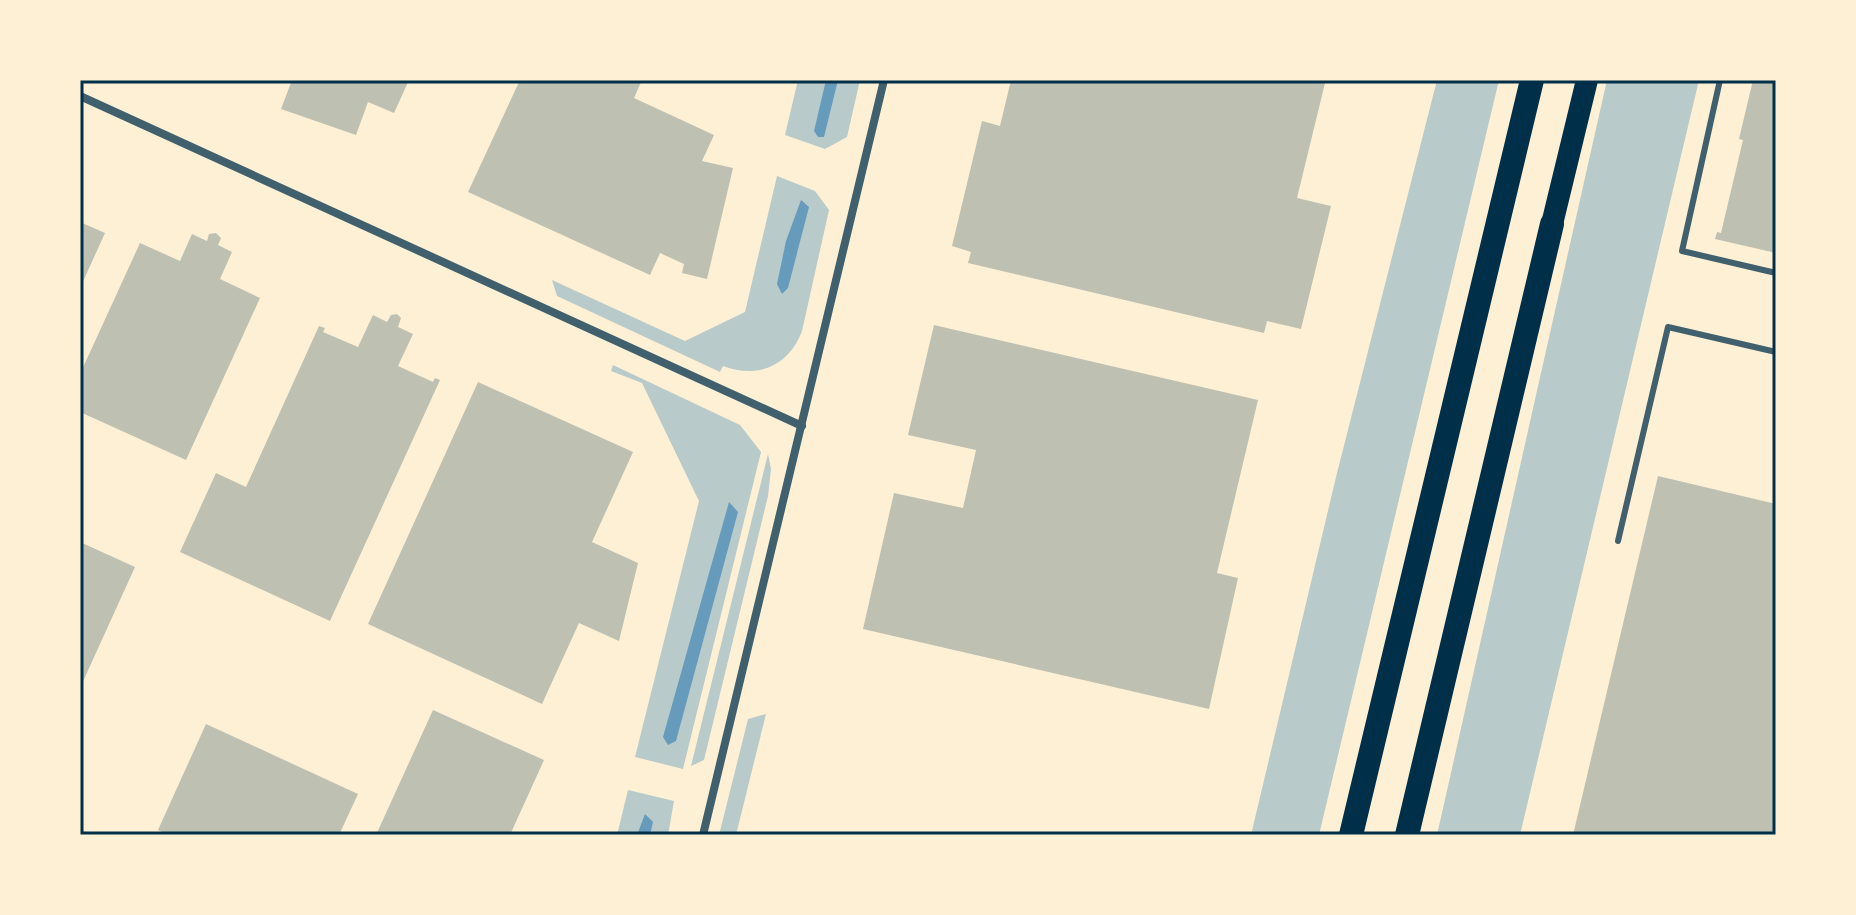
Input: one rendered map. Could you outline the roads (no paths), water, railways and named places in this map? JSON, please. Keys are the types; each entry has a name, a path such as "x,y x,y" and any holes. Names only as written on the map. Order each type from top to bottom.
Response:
{"highway":[{"path":"1351,835 1532,80"},
{"path":"1407,835 1587,80"}],"street":[{"path":"703,835 884,80"},
{"path":"80,96 802,426"}],"lane":[{"path":"1720,80 1682,251 1776,273"},
{"path":"1618,541 1668,327 1776,352"}],"water":[{"path":"826,80 838,80 824,137 818,137 814,131"},
{"path":"801,200 809,207 788,288 782,294 777,284 786,241"},
{"path":"729,502 738,512 676,741 668,745 663,737"},
{"path":"645,814 653,822 650,835 637,835"}]}
